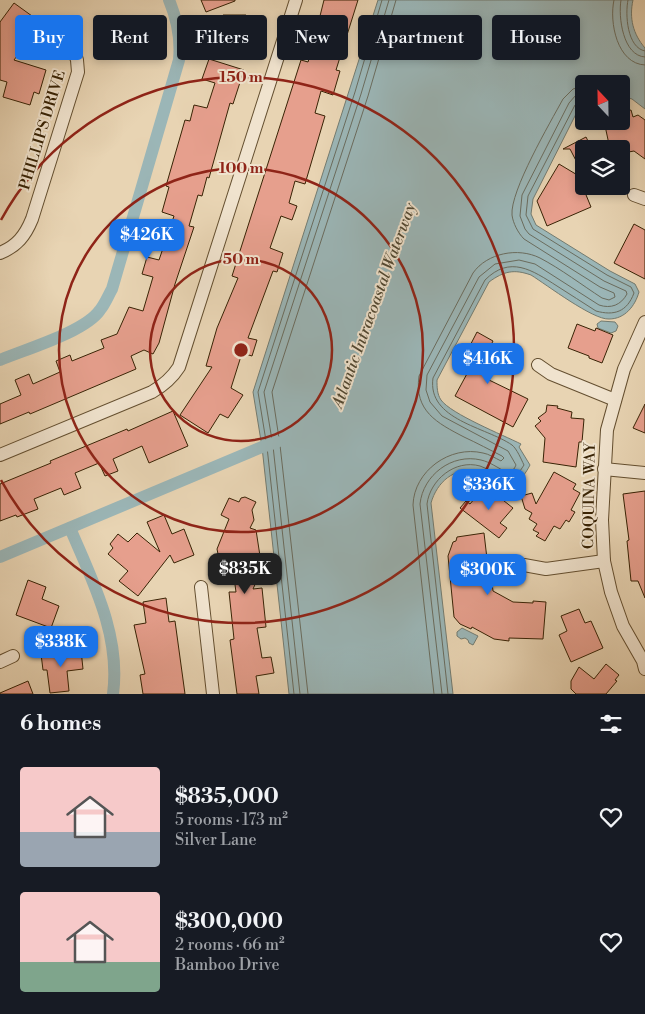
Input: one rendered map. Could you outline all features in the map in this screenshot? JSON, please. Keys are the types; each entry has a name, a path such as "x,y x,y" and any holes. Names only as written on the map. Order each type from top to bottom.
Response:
{"street":[{"path":"0,456 152,392 163,386 180,367 296,0"},
{"name":"PHILLIPS DRIVE","path":"0,253 10,249 20,240 32,219 78,72 78,60"},
{"name":"COQUINA WAY","path":"645,322 624,368 607,430 602,520 604,561 614,604 623,626 643,661 645,669"},
{"path":"538,364 551,374 615,400"},
{"path":"604,469 645,473"},
{"path":"524,565 546,569 604,561"},
{"path":"201,587 213,694"},
{"path":"0,662 13,656"}],"water":[{"name":"Atlantic Intracoastal Waterway","path":"378,0 633,0 631,13 633,26 645,48 645,109 630,98 630,75 575,75 575,116 533,199 531,214 536,225 610,271 635,284 639,292 635,302 628,311 620,317 609,319 592,314 531,275 519,272 504,273 489,282 437,380 439,395 447,406 466,418 521,444 519,447 530,465 517,481 511,483 505,483 477,471 461,471 442,483 431,503 453,694 289,694 262,447 253,392 359,60 482,60 482,15 373,15"},
{"path":"601,321 615,322 618,326 616,331 611,333 598,328 597,324"},
{"path":"462,628 478,636 473,645 465,638 461,639 457,636 457,632"}],"building":[{"path":"201,0 235,0 235,1 206,12"},
{"path":"324,0 358,0 348,32 348,15 320,15"},
{"path":"14,3 31,15 15,15 14,60 46,70 39,94 34,92 30,105 3,97 7,82 0,80 0,22"},
{"path":"209,60 244,70 233,104 230,103 209,178 207,177 202,196 198,195 189,226 194,227 175,284 159,343 153,354 144,350 131,356 136,369 30,414 29,412 0,424 0,404 21,395 15,380 29,374 33,384 60,372 56,361 70,355 72,361 104,348 101,340 117,334 129,307 143,311 153,277 142,274 147,257 159,260 174,216 162,212 169,187 166,186 185,120 190,121 194,105 207,108 215,83 202,79"},
{"path":"301,60 308,62 309,60 339,60 336,70 340,71 333,95 321,91 315,113 325,116 305,184 295,181 289,203 297,206 292,220 281,216 270,248 283,253 277,272 273,271 248,338 257,340 252,356 242,353 231,388 243,395 228,418 220,414 208,433 180,415 212,367 206,366 217,328 238,278 232,276"},
{"path":"630,110 633,117 638,115 645,120 645,159 634,151 630,152 630,140 608,140 606,130 630,130"},
{"path":"575,143 575,159 570,149 563,149"},
{"path":"559,164 575,174 575,195 586,195 591,207 547,226 537,201"},
{"path":"634,224 645,230 645,279 614,263"},
{"path":"577,324 595,331 596,328 613,335 602,363 568,348"},
{"path":"477,332 493,341 487,353 499,360 489,380 528,399 513,427 455,396 469,370 460,365"},
{"path":"645,404 645,433 633,428"},
{"path":"547,405 558,406 557,408 572,412 571,418 584,419 582,442 579,442 576,467 543,462 545,438 535,426 541,421 538,418 546,412"},
{"path":"173,411 188,446 149,463 142,446 113,459 118,471 105,476 99,463 75,473 81,488 64,495 61,488 34,499 38,509 0,521 0,484 51,463 50,461 127,429 128,431"},
{"path":"554,472 576,484 573,489 580,493 571,510 575,512 569,522 566,520 560,529 554,526 545,541 536,536 539,533 533,530 537,524 529,519 532,513 525,509 521,496 532,493 536,504"},
{"path":"485,486 513,508 500,523 507,528 499,538 460,508 466,501 470,504"},
{"path":"645,491 645,598 638,581 631,581 627,541 629,540 623,494"},
{"path":"245,497 256,502 252,510 254,520 250,528 256,530 262,569 253,589 262,588 266,627 257,628 262,658 271,657 274,673 256,676 259,694 237,694 230,640 234,639 229,592 236,592 233,570 220,564 217,549 229,519 221,515 229,498 239,502 241,498"},
{"path":"164,515 172,534 184,529 194,555 174,563 170,555 138,596 119,581 128,571 108,554 113,548 110,544 118,534 128,542 137,533 160,552 147,522"},
{"path":"484,533 489,576 491,575 493,591 513,602 546,602 543,639 509,638 509,641 494,639 472,627 471,629 460,624 454,617 448,556 453,542 456,541 457,537"},
{"path":"28,580 46,587 42,599 59,606 51,628 16,615"},
{"path":"166,598 169,622 175,621 185,694 143,694 140,675 145,674 134,625 146,623 143,602"},
{"path":"579,609 585,623 591,621 603,648 571,662 559,635 567,631 561,616"},
{"path":"81,650 83,669 67,671 69,691 50,693 47,670 43,670 41,654"},
{"path":"606,664 619,675 615,680 617,681 606,694 576,694 571,689 571,681 579,667 594,679"},
{"path":"28,681 33,694 0,694 0,693"}],"waterway":[{"path":"0,360 82,326 100,310 112,289 179,60 178,29 169,0"},
{"path":"0,557 277,442"},
{"path":"70,528 103,608 109,629 113,650 113,694"}]}
